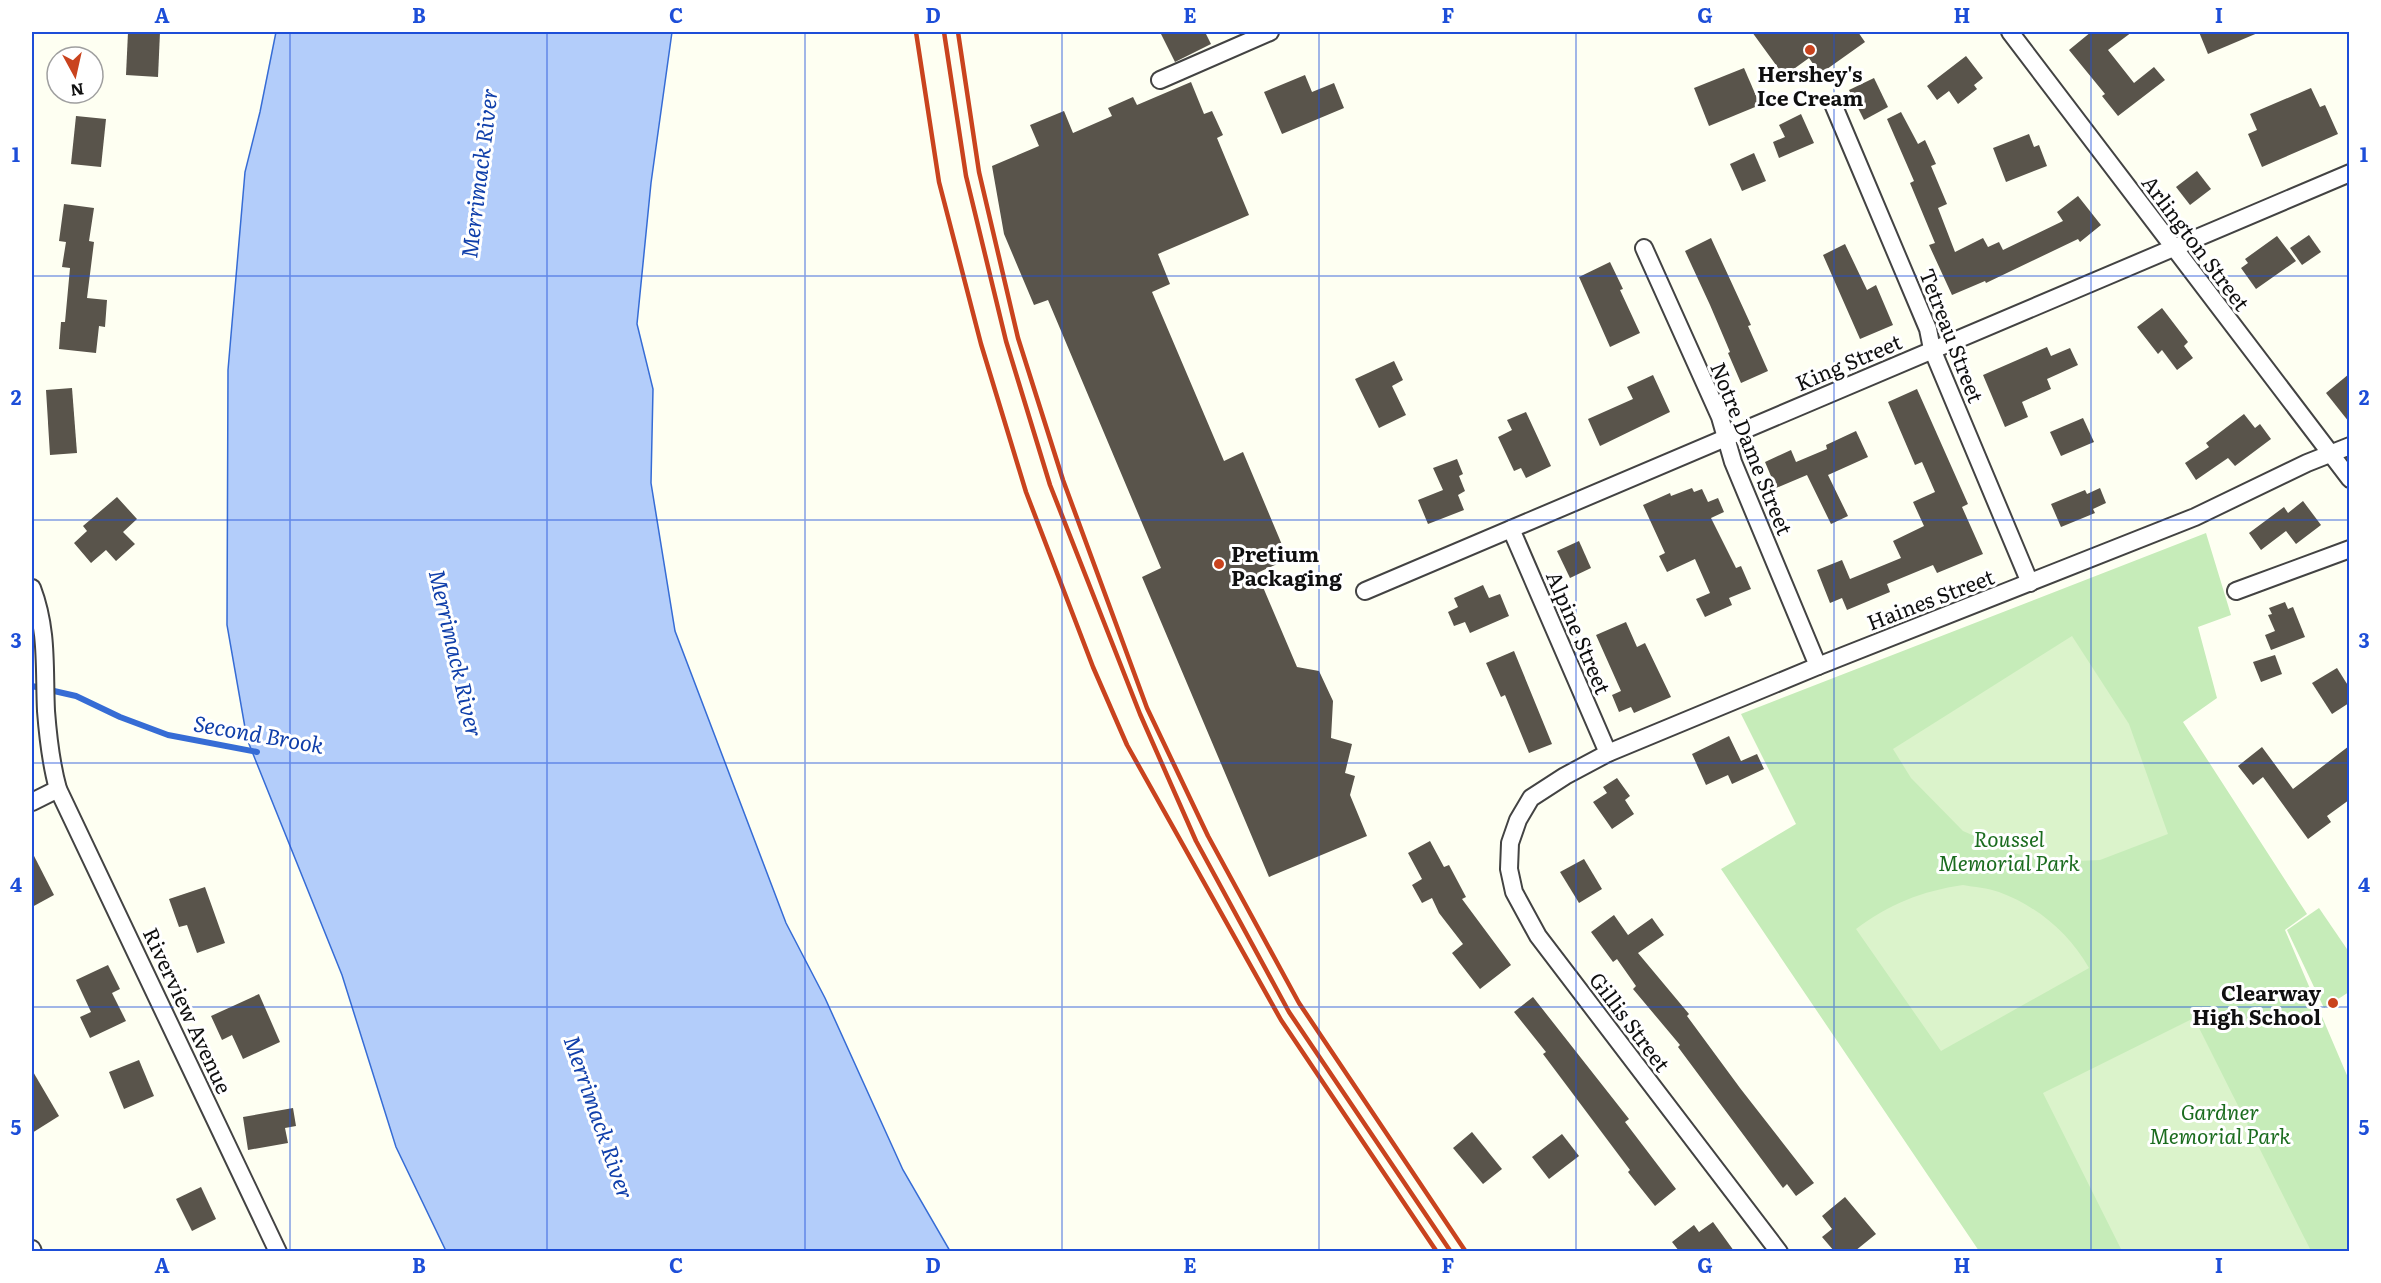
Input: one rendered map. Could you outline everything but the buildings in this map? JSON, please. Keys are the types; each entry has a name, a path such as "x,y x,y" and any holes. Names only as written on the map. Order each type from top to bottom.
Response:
{"street":[{"path":"1160,80 1270,32"},
{"name":"Arlington Street","path":"2010,32 2349,479"},
{"name":"Tetreau Street","path":"1833,104 1928,329 1932,349 2030,583"},
{"name":"King Street","path":"1365,591 2349,173"},
{"name":"Notre Dame Street","path":"1644,248 1720,417 1734,462 1818,666"},
{"name":"Haines Street","path":"1531,798 1564,776 1608,753 1818,666 2195,517 2349,446"},
{"name":"Alpine Street","path":"1511,529 1608,753"},
{"path":"2236,591 2349,549"},
{"name":"Riverview Avenue","path":"32,588 39,608 45,641 46,712 53,772 58,789 278,1251"},
{"path":"32,802 58,789"},
{"name":"Gillis Street","path":"1531,798 1518,820 1510,843 1511,877 1525,915 1538,936 1779,1251"}],"green space":[{"name":"Roussel Memorial Park","path":"2206,533 2231,615 2198,627 2217,698 2183,722 2307,914 2285,930 2349,1080 2349,1251 1979,1251 1721,869 1796,824 1741,714"},
{"path":"2072,636 2129,724 2168,834 2100,860 2056,862 2013,853 1963,831 1911,778 1893,749"},
{"path":"1963,885 1999,892 2039,913 2072,943 2089,968 1941,1051 1856,929 1881,912 1906,900"},
{"path":"2319,908 2349,952 2349,992 2324,1008 2287,930"},
{"name":"Gardner Memorial Park","path":"2194,1018 2311,1251 2122,1251 2043,1093"}],"water":[{"name":"Merrimack River","path":"276,32 672,32 651,183 637,324 653,389 651,483 675,631 786,923 825,998 903,1170 950,1251 446,1251 396,1147 342,975 247,739 227,625 228,370 245,172"}],"waterway":[{"name":"Second Brook","path":"32,686 76,696 120,717 168,735 257,752"}],"railway":[{"path":"916,32 939,182 981,344 1026,492 1093,667 1127,745 1281,1020 1437,1252"},
{"path":"944,32 966,176 1006,341 1050,485 1140,714 1196,841 1289,1012 1451,1252"},
{"path":"958,32 979,172 1018,338 1063,480 1147,708 1208,836 1299,1003 1466,1252"}],"place":[{"name":"Hershey's Ice Cream","path":"1810,50"},
{"name":"Pretium Packaging","path":"1219,564"},
{"name":"Clearway High School","path":"2333,1003"}]}
